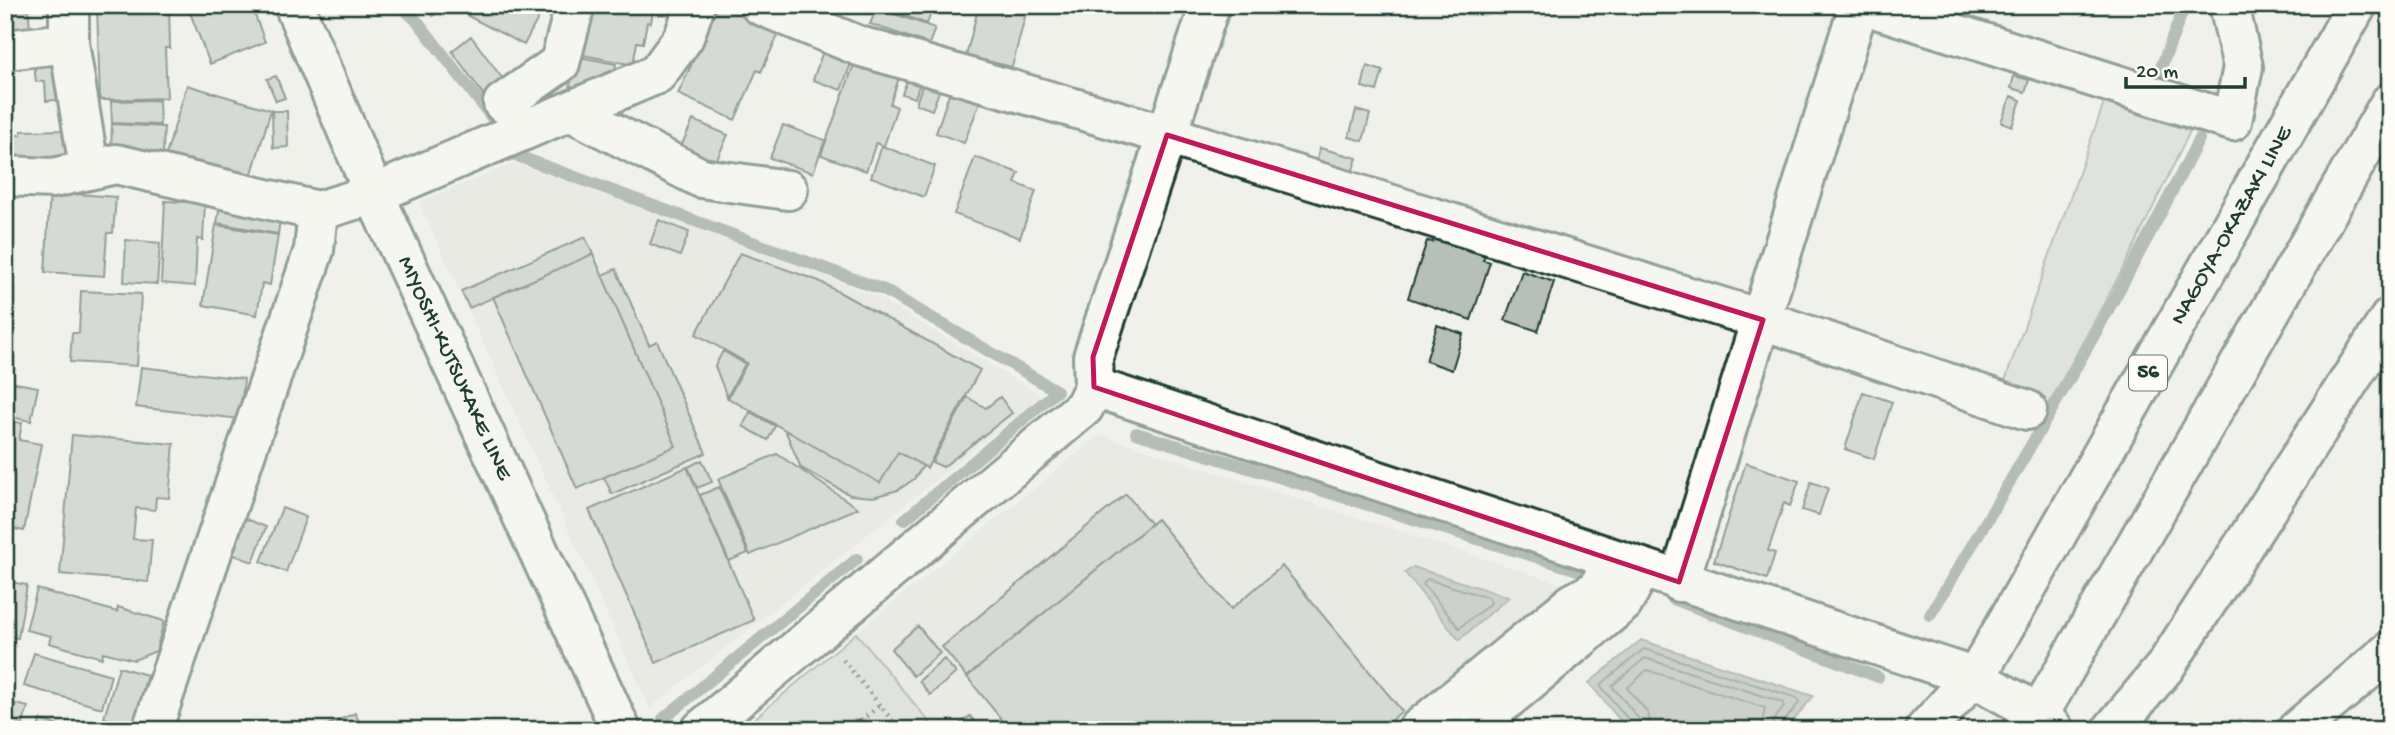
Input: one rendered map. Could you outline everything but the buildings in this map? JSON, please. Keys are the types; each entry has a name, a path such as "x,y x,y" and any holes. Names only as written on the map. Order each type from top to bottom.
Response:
{"street":[{"path":"69,5 69,43 89,168"},
{"name":"MIYOSHI-KUTSUKAKE LINE","path":"294,5 374,194 621,730"},
{"path":"503,103 560,63 575,5"},
{"path":"5,176 53,177 116,164 318,211 374,194 657,74 684,37 695,5"},
{"path":"760,5 859,46 1167,135 1763,320 2026,410"},
{"path":"701,730 1084,407 1094,387 1093,357 1210,5"},
{"path":"1679,582 1861,5 2232,121 2243,67 2229,5"},
{"name":"NAGOYA-OKAZAKI LINE","path":"1924,730 1973,677 2357,5"},
{"path":"5,50 69,43"},
{"path":"1094,387 1973,677 2038,724 2390,103"},
{"path":"570,111 701,178 788,190"},
{"path":"152,730 314,250 318,211"},
{"path":"2112,730 2165,667 2390,318"},
{"path":"1417,730 1573,603 1598,589 1625,564"},
{"path":"1470,730 1623,603 1625,564"},
{"path":"2297,730 2390,651"}],"path":[{"path":"818,631 900,730"},
{"path":"850,730 880,705"}],"highlighted area":[{"path":"1167,135 1763,320 1679,582 1094,387 1093,357"}],"shaded area":[{"path":"2104,103 2190,131 2126,263 2049,404 2002,389"},
{"path":"515,163 786,260 879,298 1041,396 650,708 419,202"},
{"path":"1100,435 1571,587 1399,730 936,730 856,633"},
{"path":"856,633 936,730 741,730"}],"water":[{"path":"1413,567 1509,597 1459,640 1405,573"},
{"path":"1641,640 1813,696 1786,730 1628,730 1589,683"}],"waterway":[{"path":"400,5 418,22 493,119"},
{"path":"2166,85 2155,83 2185,5"},
{"path":"1930,615 2069,380 2199,139"},
{"path":"503,158 512,154 884,290 1057,391 904,520"},
{"path":"1136,433 1581,571"},
{"path":"663,719 857,559"},
{"path":"1673,599 1878,677"}]}
